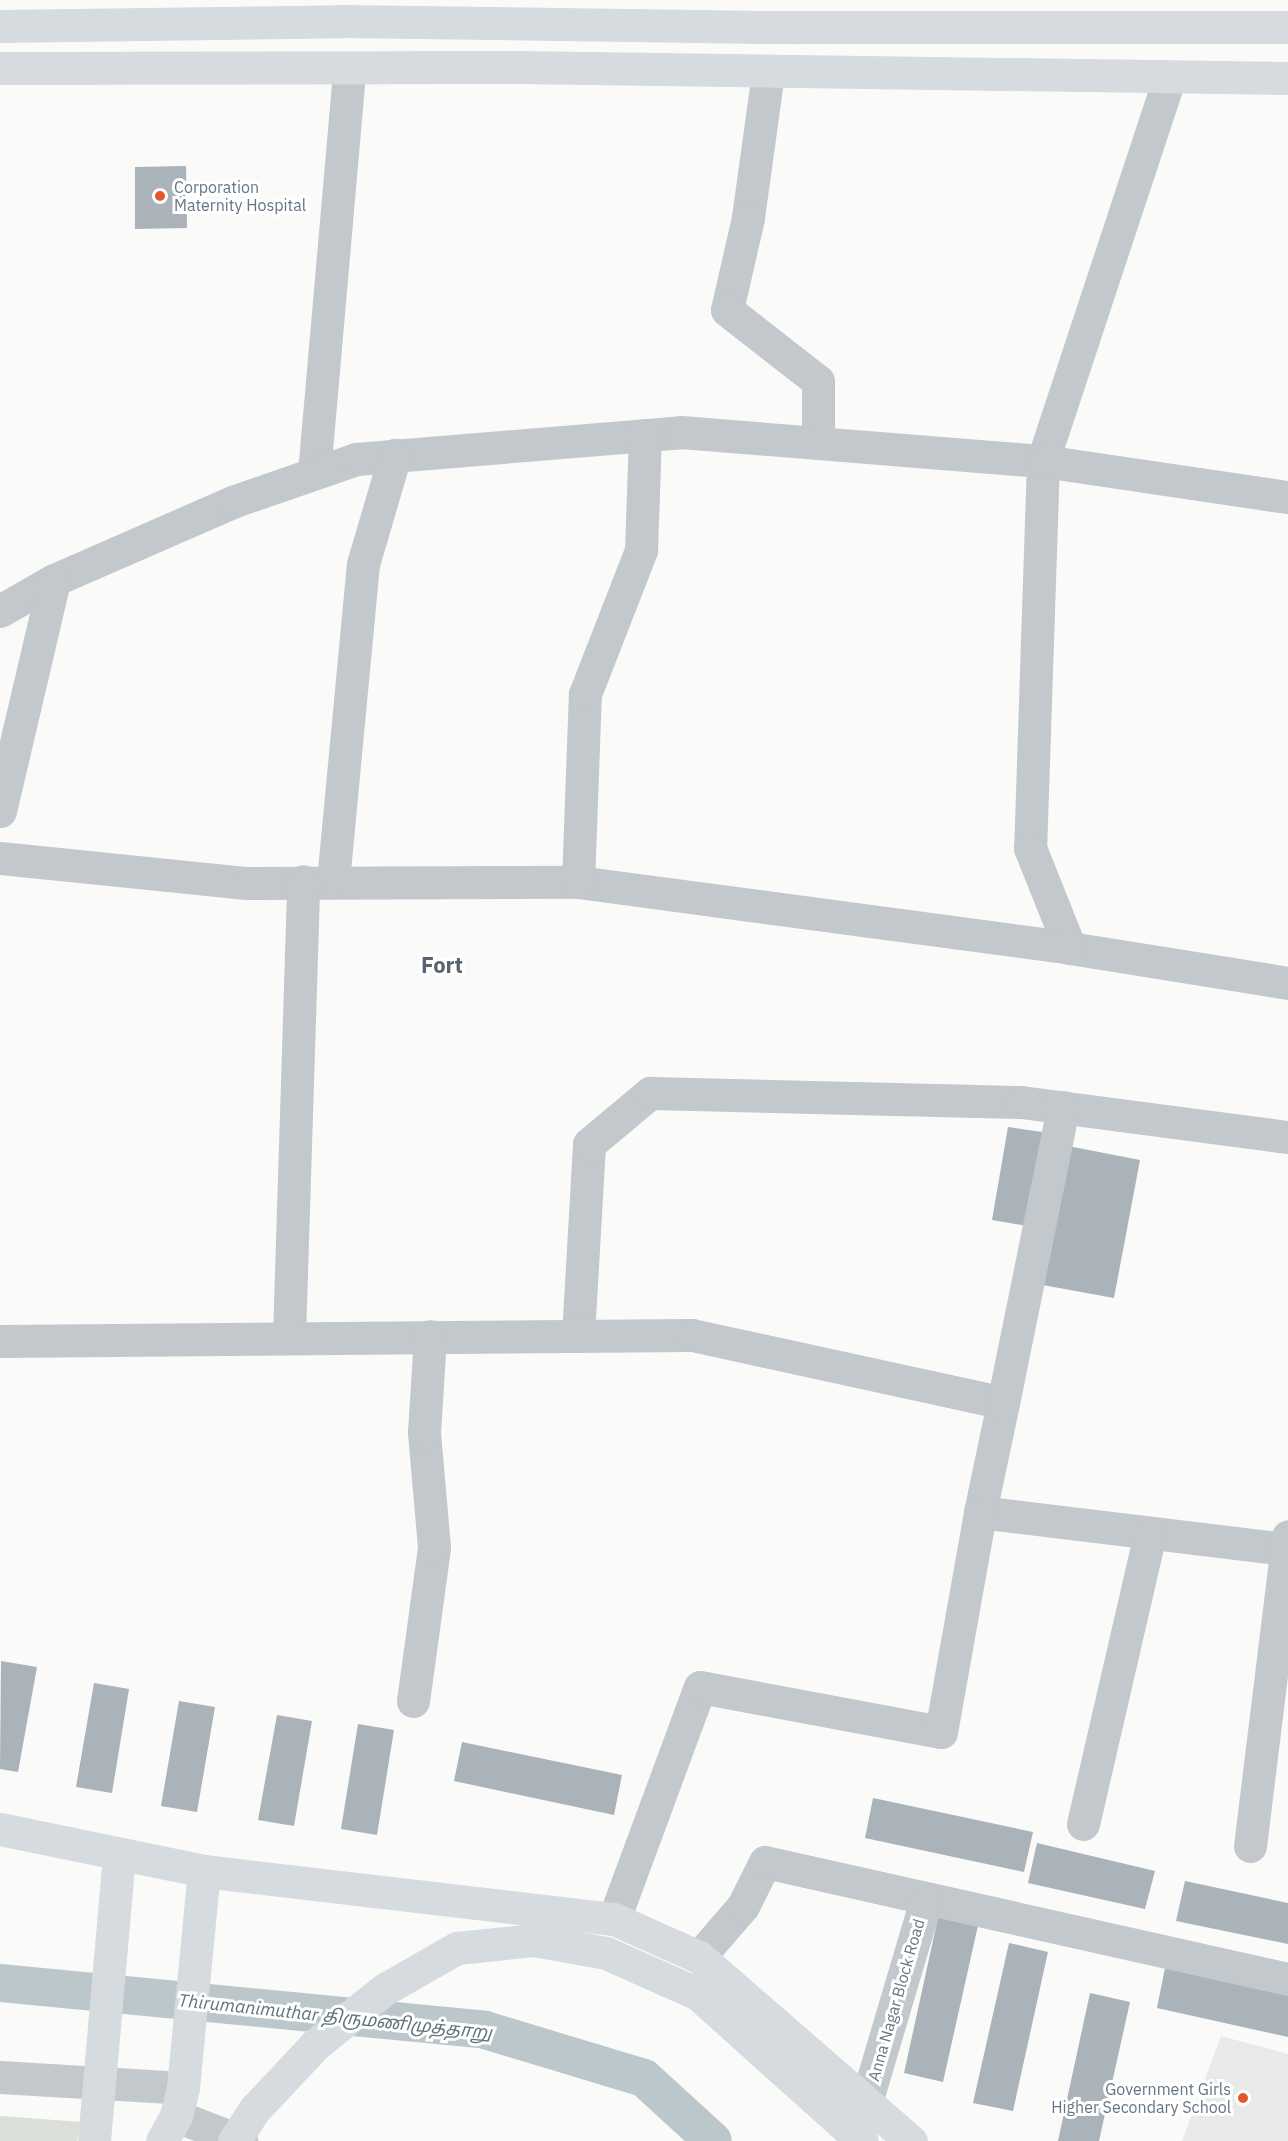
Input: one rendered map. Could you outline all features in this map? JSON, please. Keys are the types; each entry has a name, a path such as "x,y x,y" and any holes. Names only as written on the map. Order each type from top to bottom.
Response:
{"main road":[{"path":"0,26 413,11 1288,27"},
{"path":"0,68 518,67 1169,79 1288,78"},
{"path":"0,1829 118,1870 614,1919 699,1957 867,2099 911,2141"},
{"path":"94,2141 118,1870"},
{"path":"174,2115 186,2054 203,1878"},
{"path":"234,2141 255,2109 316,2044 385,1989 457,1948 534,1940 606,1953 698,1994 862,2141"}],"street":[{"path":"314,473 349,69"},
{"path":"768,73 748,218 727,309 818,381 818,443"},
{"path":"1070,948 1030,848 1043,461 1169,79"},
{"path":"0,610 54,580 235,501 356,459 395,455 681,432 1043,461 1288,497"},
{"path":"578,882 585,694 641,550 645,435"},
{"path":"289,1337 318,881 363,564 395,455"},
{"path":"0,811 6,758 54,580"},
{"path":"0,858 247,883 578,882 1070,948 1288,983"},
{"path":"578,1336 589,1144 650,1093 1021,1101 1288,1137"},
{"path":"614,1919 700,1687 941,1732 980,1512 1063,1107"},
{"path":"0,1341 692,1335 1003,1403"},
{"path":"412,1701 434,1547 424,1432 430,1336"},
{"path":"980,1512 1150,1533 1287,1545 1250,1846"},
{"path":"1083,1824 1150,1533"},
{"path":"699,1957 743,1906 765,1862 926,1900 1288,1979"},
{"name":"Anna Nagar Block Road","path":"867,2099 926,1900"},
{"path":"0,2077 99,2071 174,2115 242,2141"}],"shaded area":[{"name":"Government Girls Higher Secondary School","path":"1221,2036 1288,2054 1288,2141 1182,2141"},
{"path":"0,2116 81,2122 77,2141 0,2141"}],"building":[{"path":"186,166 187,228 135,229 135,167"},
{"path":"1008,1127 1049,1133 1033,1227 992,1220"},
{"path":"1063,1145 1140,1160 1114,1298 1037,1284"},
{"path":"1,1661 37,1667 18,1772 0,1769"},
{"path":"94,1683 129,1689 112,1793 76,1787"},
{"path":"179,1701 215,1707 197,1812 161,1806"},
{"path":"277,1715 312,1721 294,1826 258,1820"},
{"path":"358,1724 394,1730 377,1835 341,1829"},
{"path":"462,1742 622,1775 614,1815 454,1781"},
{"path":"873,1798 1033,1832 1024,1872 865,1838"},
{"path":"1037,1843 1155,1871 1145,1909 1028,1883"},
{"path":"1185,1881 1288,1903 1288,1944 1176,1921"},
{"path":"939,1913 979,1921 943,2082 904,2073"},
{"path":"1009,1943 1048,1952 1013,2111 973,2103"},
{"path":"1165,1968 1288,1995 1288,2037 1157,2008"},
{"path":"1090,1993 1130,2002 1099,2141 1058,2141"}],"waterway":[{"name":"Thirumanimuthar திருமணிமுத்தாறு","path":"0,1983 485,2030 644,2078 713,2141"}],"place":[{"name":"Corporation Maternity Hospital","path":"160,196"},
{"name":"Government Girls Higher Secondary School","path":"1243,2098"}],"district":[{"name":"Fort","path":"442,965"}]}
